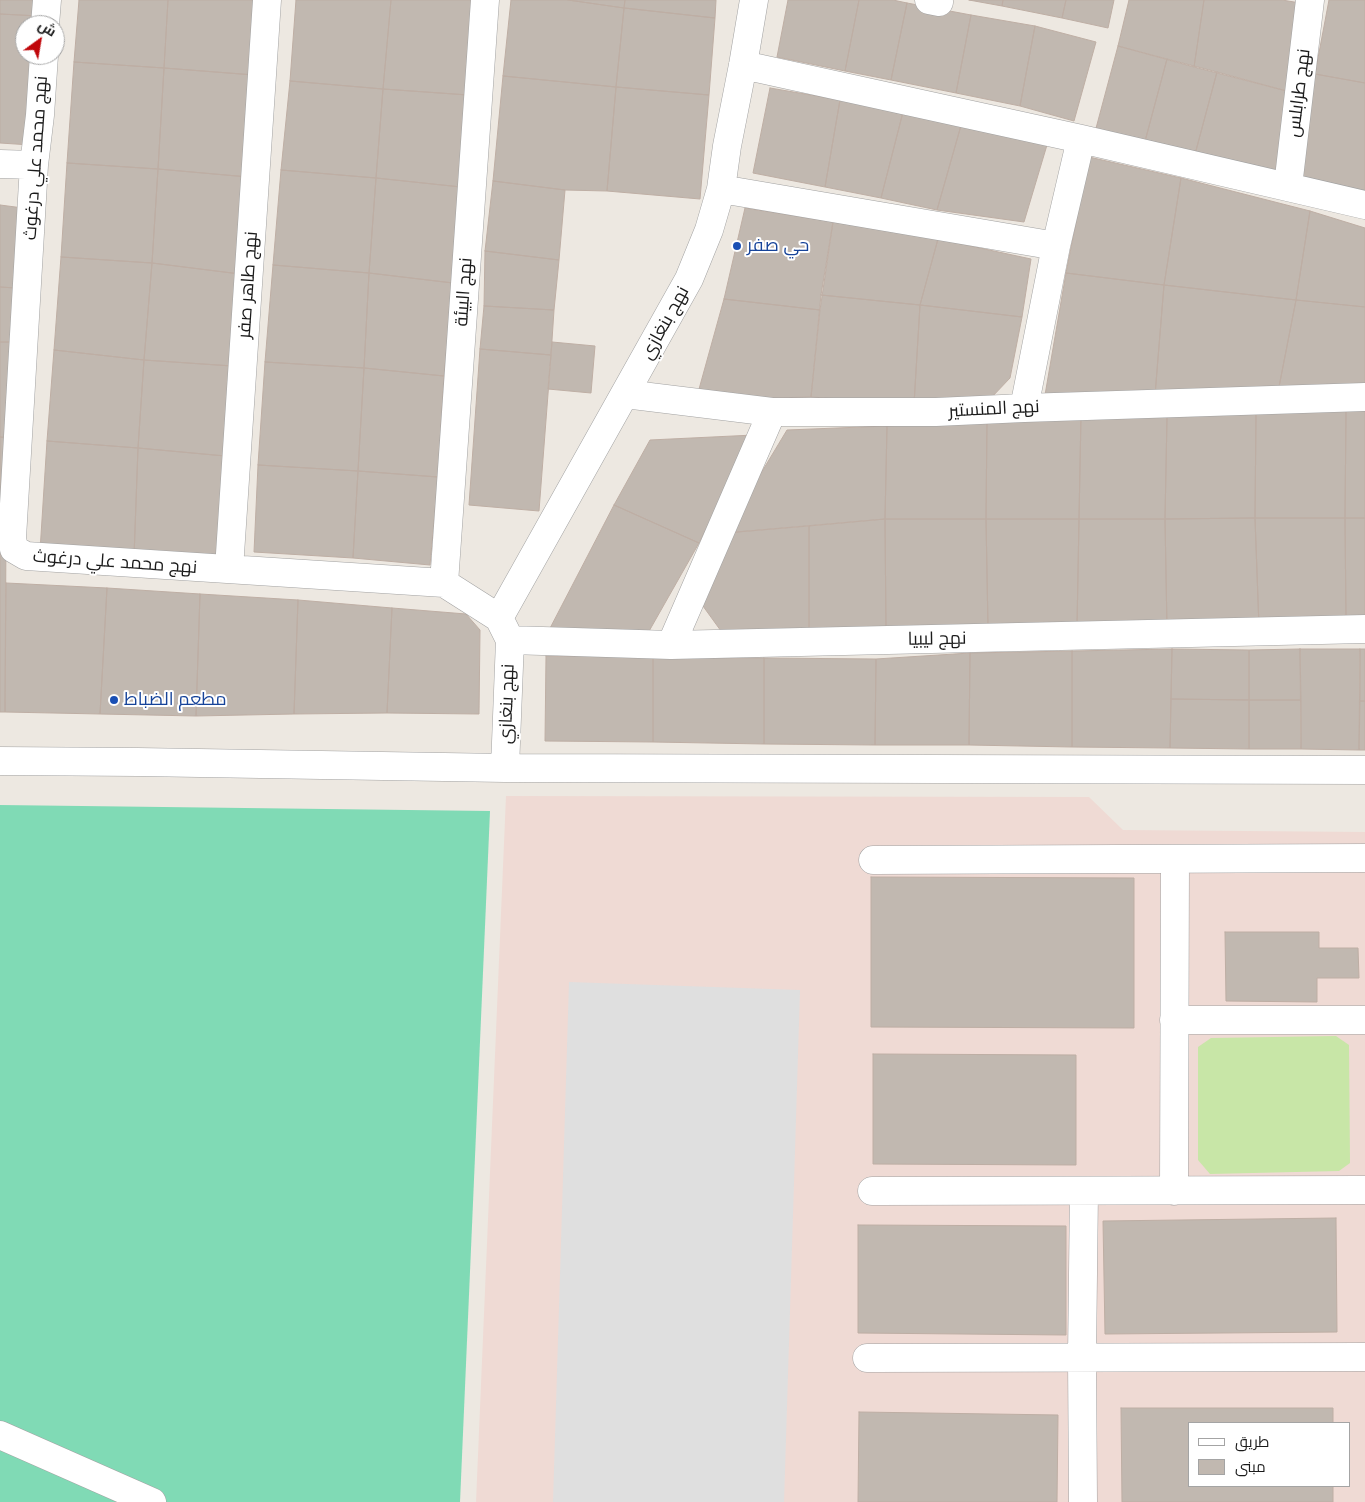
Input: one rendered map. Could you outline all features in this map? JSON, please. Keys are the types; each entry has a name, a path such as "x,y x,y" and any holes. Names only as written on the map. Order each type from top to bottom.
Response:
{"street":[{"path":"46,15 47,0"},
{"name":"نهج طاهر صفر","path":"229,569 267,0"},
{"name":"نهج البيئة","path":"444,584 485,0"},
{"name":"نهج بنغازي","path":"505,768 504,629 625,394 689,279 709,230 721,189 754,0"},
{"name":"نهج طرابلس","path":"1288,186 1310,0"},
{"name":"نهج محمد علي درغوث","path":"43,65 34,165 12,538 14,549 26,556 444,584 504,629"},
{"path":"743,65 1365,204"},
{"path":"1024,408 1056,246 1081,139"},
{"path":"0,164 34,165"},
{"path":"721,189 1056,246"},
{"name":"نهج المنستير","path":"625,394 772,412 936,412 1365,396"},
{"path":"671,645 772,412"},
{"name":"نهج ليبيا","path":"504,629 671,645 1365,629"},
{"path":"0,761 505,768 1365,770"},
{"path":"873,860 1365,858"},
{"path":"1174,1191 1175,859"},
{"path":"1174,1020 1365,1020"},
{"path":"872,1191 1365,1190"},
{"path":"1083,1502 1084,1191"},
{"path":"867,1358 1365,1357"},
{"path":"0,1435 152,1502"}],"shaded area":[{"path":"506,796 1089,797 1123,830 1365,832 1365,1502 476,1502"},
{"path":"569,982 800,990 784,1502 553,1502"}],"green space":[{"path":"0,805 490,811 460,1502 0,1502"},
{"path":"1336,1036 1349,1045 1350,1163 1339,1171 1210,1174 1198,1160 1198,1047 1211,1038"}],"building":[{"path":"0,0 40,0 39,15 0,14"},
{"path":"79,0 168,0 164,68 74,62"},
{"path":"168,0 258,0 254,75 164,68"},
{"path":"296,0 391,0 383,89 290,81"},
{"path":"391,0 476,0 468,95 383,89"},
{"path":"511,0 568,0 624,8 616,87 503,76"},
{"path":"568,0 625,0 624,8"},
{"path":"625,0 716,0 715,18 624,8"},
{"path":"788,0 859,0 845,71 777,57"},
{"path":"859,0 893,0 907,3 891,80 845,71"},
{"path":"969,0 1003,0 1002,6"},
{"path":"1003,0 1066,0 1062,18 1002,6"},
{"path":"1066,0 1114,0 1108,28 1062,18"},
{"path":"1129,0 1204,0 1194,67 1118,46"},
{"path":"1204,0 1282,0 1300,3 1294,93 1194,67"},
{"path":"1329,0 1365,0 1365,83 1315,74"},
{"path":"907,3 971,15 956,93 891,80"},
{"path":"624,8 715,18 709,95 616,87"},
{"path":"0,14 20,15 15,15 15,65 36,65 31,145 0,143"},
{"path":"971,15 1035,26 1020,106 956,93"},
{"path":"1035,26 1096,42 1074,121 1020,106"},
{"path":"1118,46 1167,59 1144,145 1095,132"},
{"path":"1167,59 1217,72 1194,158 1144,145"},
{"path":"74,62 164,68 158,169 67,163"},
{"path":"164,68 254,75 248,177 158,169"},
{"path":"1217,72 1294,93 1279,176 1194,158"},
{"path":"1315,74 1365,83 1365,193 1294,178"},
{"path":"503,76 616,87 607,191 565,190 493,181"},
{"path":"290,81 383,89 376,178 281,170"},
{"path":"616,87 709,95 700,199 607,191"},
{"path":"770,88 840,100 825,187 753,173"},
{"path":"383,89 468,95 461,187 376,178"},
{"path":"840,100 903,112 881,198 825,187"},
{"path":"903,112 962,122 937,210 881,198"},
{"path":"962,122 1047,145 1024,222 937,210"},
{"path":"1089,157 1181,178 1164,285 1066,273"},
{"path":"67,163 158,169 152,263 61,257"},
{"path":"158,169 248,177 240,274 152,263"},
{"path":"281,170 376,178 369,273 273,265"},
{"path":"376,178 461,187 453,283 369,273"},
{"path":"1181,178 1310,211 1296,300 1164,285"},
{"path":"493,181 565,190 559,260 485,251"},
{"path":"0,205 23,208 16,288 0,287"},
{"path":"745,208 833,222 820,310 724,299"},
{"path":"1310,211 1365,228 1365,307 1296,300"},
{"path":"833,222 938,239 920,305 821,295"},
{"path":"938,239 1031,259 1022,317 920,305"},
{"path":"485,251 559,260 554,310 484,306"},
{"path":"61,257 152,263 144,360 54,350"},
{"path":"152,263 240,274 232,366 144,360"},
{"path":"273,265 369,273 364,368 265,362"},
{"path":"369,273 453,283 444,376 364,368"},
{"path":"1066,273 1164,285 1155,395 1045,395"},
{"path":"1164,285 1296,300 1278,392 1155,395"},
{"path":"0,287 16,288 14,342 0,342"},
{"path":"821,295 920,305 914,404 811,397"},
{"path":"724,299 820,310 811,397 696,400"},
{"path":"1296,300 1365,307 1365,390 1278,392"},
{"path":"920,305 1022,317 1010,378 990,399 914,404"},
{"path":"484,306 554,310 551,355 480,349"},
{"path":"0,342 14,342 10,438 0,437"},
{"path":"552,342 595,346 591,393 548,389"},
{"path":"480,349 551,355 539,511 469,505"},
{"path":"54,350 144,360 138,448 47,441"},
{"path":"144,360 232,366 225,456 138,448"},
{"path":"265,362 364,368 358,471 258,465"},
{"path":"364,368 444,376 438,477 358,471"},
{"path":"1346,411 1365,411 1365,518 1345,518"},
{"path":"1346,411 1345,518 1255,518 1256,413"},
{"path":"1256,413 1255,518 1165,519 1167,417"},
{"path":"1081,415 1167,417 1165,519 1079,519"},
{"path":"1081,415 1079,519 986,519 987,419"},
{"path":"987,419 986,519 885,519 887,426"},
{"path":"887,426 885,519 725,533 787,430"},
{"path":"754,435 699,543 614,505 650,440"},
{"path":"0,437 10,438 0,532"},
{"path":"47,441 138,448 134,557 40,551"},
{"path":"138,448 225,456 224,559 134,557"},
{"path":"258,465 358,471 353,558 254,552"},
{"path":"358,471 438,477 430,565 353,558"},
{"path":"614,505 699,543 648,633 547,634"},
{"path":"1255,518 1345,518 1346,620 1259,627"},
{"path":"1255,518 1259,627 1167,629 1165,519"},
{"path":"1345,518 1365,518 1365,620 1346,620"},
{"path":"885,519 986,519 988,628 886,631"},
{"path":"885,519 886,631 809,631 809,526"},
{"path":"986,519 1079,519 1077,627 988,628"},
{"path":"1079,519 1165,519 1167,629 1077,627"},
{"path":"809,526 809,631 721,631 695,595 725,533"},
{"path":"0,532 6,532 5,712 0,712"},
{"path":"6,583 107,588 100,714 5,712"},
{"path":"107,588 200,594 196,716 100,714"},
{"path":"200,594 298,600 294,714 196,716"},
{"path":"298,600 392,608 387,713 294,714"},
{"path":"392,608 466,614 480,630 479,714 387,713"},
{"path":"1172,649 1249,650 1249,700 1171,699"},
{"path":"1172,649 1170,748 1072,747 1072,651"},
{"path":"1300,649 1360,649 1359,750 1301,749"},
{"path":"1300,649 1301,700 1249,700 1249,650"},
{"path":"1360,649 1365,649 1365,701 1360,701"},
{"path":"1072,651 1072,747 969,745 970,653"},
{"path":"970,653 969,745 875,745 876,659"},
{"path":"546,656 653,657 653,742 545,741"},
{"path":"653,657 764,658 764,744 653,742"},
{"path":"764,658 876,659 875,745 764,744"},
{"path":"1171,699 1249,700 1249,749 1170,748"},
{"path":"1249,700 1301,700 1301,749 1249,749"},
{"path":"1360,701 1365,701 1365,750 1359,750"},
{"path":"871,877 1134,878 1134,1028 871,1027"},
{"path":"1225,932 1319,932 1319,948 1358,948 1359,978 1317,978 1317,1002 1226,1001"},
{"path":"873,1054 1076,1055 1076,1165 873,1164"},
{"path":"1336,1218 1337,1332 1105,1334 1103,1221"},
{"path":"858,1225 1066,1226 1066,1335 858,1333"},
{"path":"1121,1408 1333,1408 1333,1422 1188,1422 1188,1487 1333,1487 1333,1502 1122,1502"},
{"path":"859,1412 1058,1415 1057,1502 858,1502"}],"place":[{"name":"حي صفر","path":"737,246"},
{"name":"مطعم الضباط","path":"114,700"}]}
